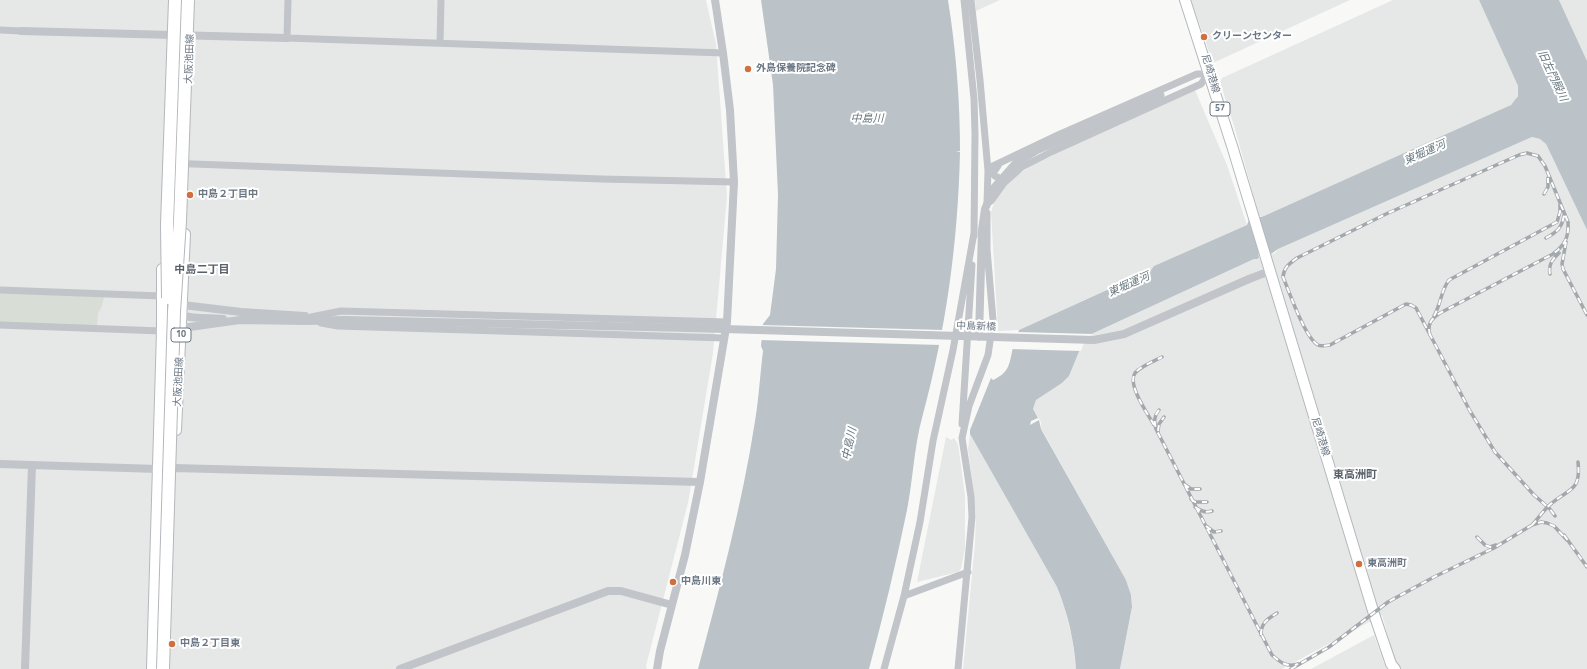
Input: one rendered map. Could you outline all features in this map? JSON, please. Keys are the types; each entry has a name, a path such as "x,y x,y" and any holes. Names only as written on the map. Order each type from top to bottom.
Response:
{"highway":[{"path":"162,283 171,255 173,236 179,43 176,0"},
{"path":"157,669 168,314 167,225 176,0"},
{"path":"180,36 182,0"},
{"path":"163,669 174,312 180,222 188,0"}],"main road":[{"name":"大阪池田線","path":"168,669 174,468 183,304 187,163 180,36 170,0"},
{"name":"大阪池田線","path":"152,669 162,331 164,162 180,36 192,0"},
{"name":"尼崎港線","path":"1185,0 1203,52 1208,74 1233,149 1306,385 1374,614 1390,664 1395,669"}],"street":[{"path":"287,38 288,0"},
{"path":"440,43 441,0"},
{"path":"657,669 660,651 685,555 700,482 727,322 734,182 730,110 715,0"},
{"path":"958,669 972,517 971,497 962,438 962,407 974,233 974,99 964,0"},
{"path":"962,438 969,406 986,361 993,320 987,250 988,171 971,0"},
{"path":"0,30 723,53"},
{"path":"988,171 993,166 1008,159 1197,74 1208,74"},
{"path":"987,213 994,196 1012,175 1022,167 1051,152 1201,84 1208,74"},
{"path":"979,337 982,230 985,209 994,188 1004,174 1021,160 1037,150 1208,74"},
{"path":"1008,159 996,167 993,173 1001,179 1012,175"},
{"path":"164,162 601,179 734,182"},
{"path":"884,669 904,596 920,522 933,441 953,350 974,233"},
{"name":"中島新橋","path":"311,319 855,332 1094,340 1124,334 1270,270"},
{"path":"0,290 162,296 183,304 311,319 338,326 724,338"},
{"path":"162,296 164,303 175,314 182,316 240,320 311,319 341,311 727,322"},
{"path":"0,325 162,331 240,320"},
{"path":"0,464 158,470 174,468 700,482"},
{"path":"26,669 32,465"},
{"path":"904,596 968,572"},
{"path":"400,669 608,591 621,591 672,605"}],"shaded area":[{"path":"0,0 706,0 716,44 727,197 713,353 688,503 646,666 647,669 0,669"},
{"path":"975,0 1000,0 976,11"},
{"path":"1191,0 1350,0 1213,63"},
{"path":"1393,0 1479,0 1518,86 1519,92 1515,101 1507,108 1264,216 1259,216 1235,129 1220,82 1222,78"},
{"path":"1559,0 1587,0 1587,61"},
{"path":"1195,90 1227,165 1247,225 1154,266 1151,270 1019,330 998,331 991,212 997,194 1014,177 1039,161"},
{"path":"1532,137 1540,139 1546,144 1587,230 1587,669 1401,669 1396,664 1382,615 1282,669 1120,669 1132,608 1131,595 1126,580 1041,428 1041,422 1033,409 1036,400 1062,383 1069,376 1085,337 1254,259 1275,253 1278,249"},
{"path":"0,293 104,297 102,306 98,313 97,326 0,323"},
{"path":"970,434 1057,587 1064,606 1072,637 1076,669 963,669 975,543 976,515 968,449"},
{"path":"946,437 951,440 954,438 958,444 965,495 965,549 961,569 958,572 917,582"},
{"path":"1374,635 1386,669 1311,669"}],"water":[{"name":"中島川","path":"761,0 948,0 955,57 960,132 960,151 956,152 960,152 957,220 949,286 938,352 919,429 907,510 869,669 698,669 744,484 758,404 763,351 761,346 763,324 770,315 776,269 778,195 773,85"},
{"path":"1479,0 1559,0 1587,61 1587,230 1546,144 1540,139 1532,137 1278,249 1271,254 1268,247 1258,250 1259,258 1085,337 1069,376 1062,383 1036,400 1033,409 1038,418 1031,421 1030,425 1039,420 1041,429 1126,580 1131,595 1132,607 1120,669 1076,669 1070,627 1057,587 970,434 970,430 991,378 993,380 1002,375 1007,369 1019,330 1151,270 1154,266 1247,225 1249,220 1264,216 1511,105 1518,96 1518,86"}],"pier":[{"path":"761,325 944,330 941,345 760,340"},
{"path":"1016,332 1093,334 1085,340 1081,351 1010,349"}],"railway":[{"path":"1430,335 1429,331 1429,325 1434,317 1553,254 1563,244 1568,232 1568,222 1545,166 1538,156 1527,153 1519,155 1386,214 1297,258 1286,268 1283,277 1303,324 1313,341 1320,346 1330,345 1406,304 1416,308 1470,411 1495,452 1555,516"},
{"path":"1544,194 1548,187 1548,178"},
{"path":"1434,316 1444,288 1449,280 1557,222 1560,212 1560,204"},
{"path":"1546,238 1558,229 1562,223 1564,215"},
{"path":"1566,242 1562,264 1563,269 1587,315"},
{"path":"1550,274 1550,265 1559,253"},
{"path":"1154,425 1139,399 1133,378 1135,373 1141,368 1162,357"},
{"path":"1159,410 1155,419 1156,429 1272,655 1287,665 1298,664"},
{"path":"1158,431 1159,424 1164,417"},
{"path":"1532,525 1549,505 1573,488 1576,484 1578,479 1578,462"},
{"path":"1184,484 1191,489 1200,489"},
{"path":"1191,499 1195,502 1207,502"},
{"path":"1195,507 1199,510 1207,512 1212,511"},
{"path":"1291,669 1329,647 1388,602 1434,577 1494,548 1532,525 1541,522 1547,523 1554,526 1567,540"},
{"path":"1206,526 1214,532 1221,531"},
{"path":"1564,535 1587,567"},
{"path":"1477,537 1485,545 1490,547 1496,545"},
{"path":"1261,635 1264,624 1268,619 1277,613"}],"place":[{"name":"クリーンセンター","path":"1204,37"},
{"name":"外島保養院記念碑","path":"748,69"},
{"name":"中島２丁目中","path":"190,195"},
{"name":"東高洲町","path":"1359,564"},
{"name":"中島川東","path":"673,582"},
{"name":"中島２丁目東","path":"172,644"}],"district":[{"name":"中島二丁目","path":"202,270"},
{"name":"東高洲町","path":"1355,475"}],"water label":[{"name":"旧左門殿川","path":"1552,76"},
{"name":"東堀運河","path":"1425,153"},
{"name":"東堀運河","path":"1129,285"}]}
